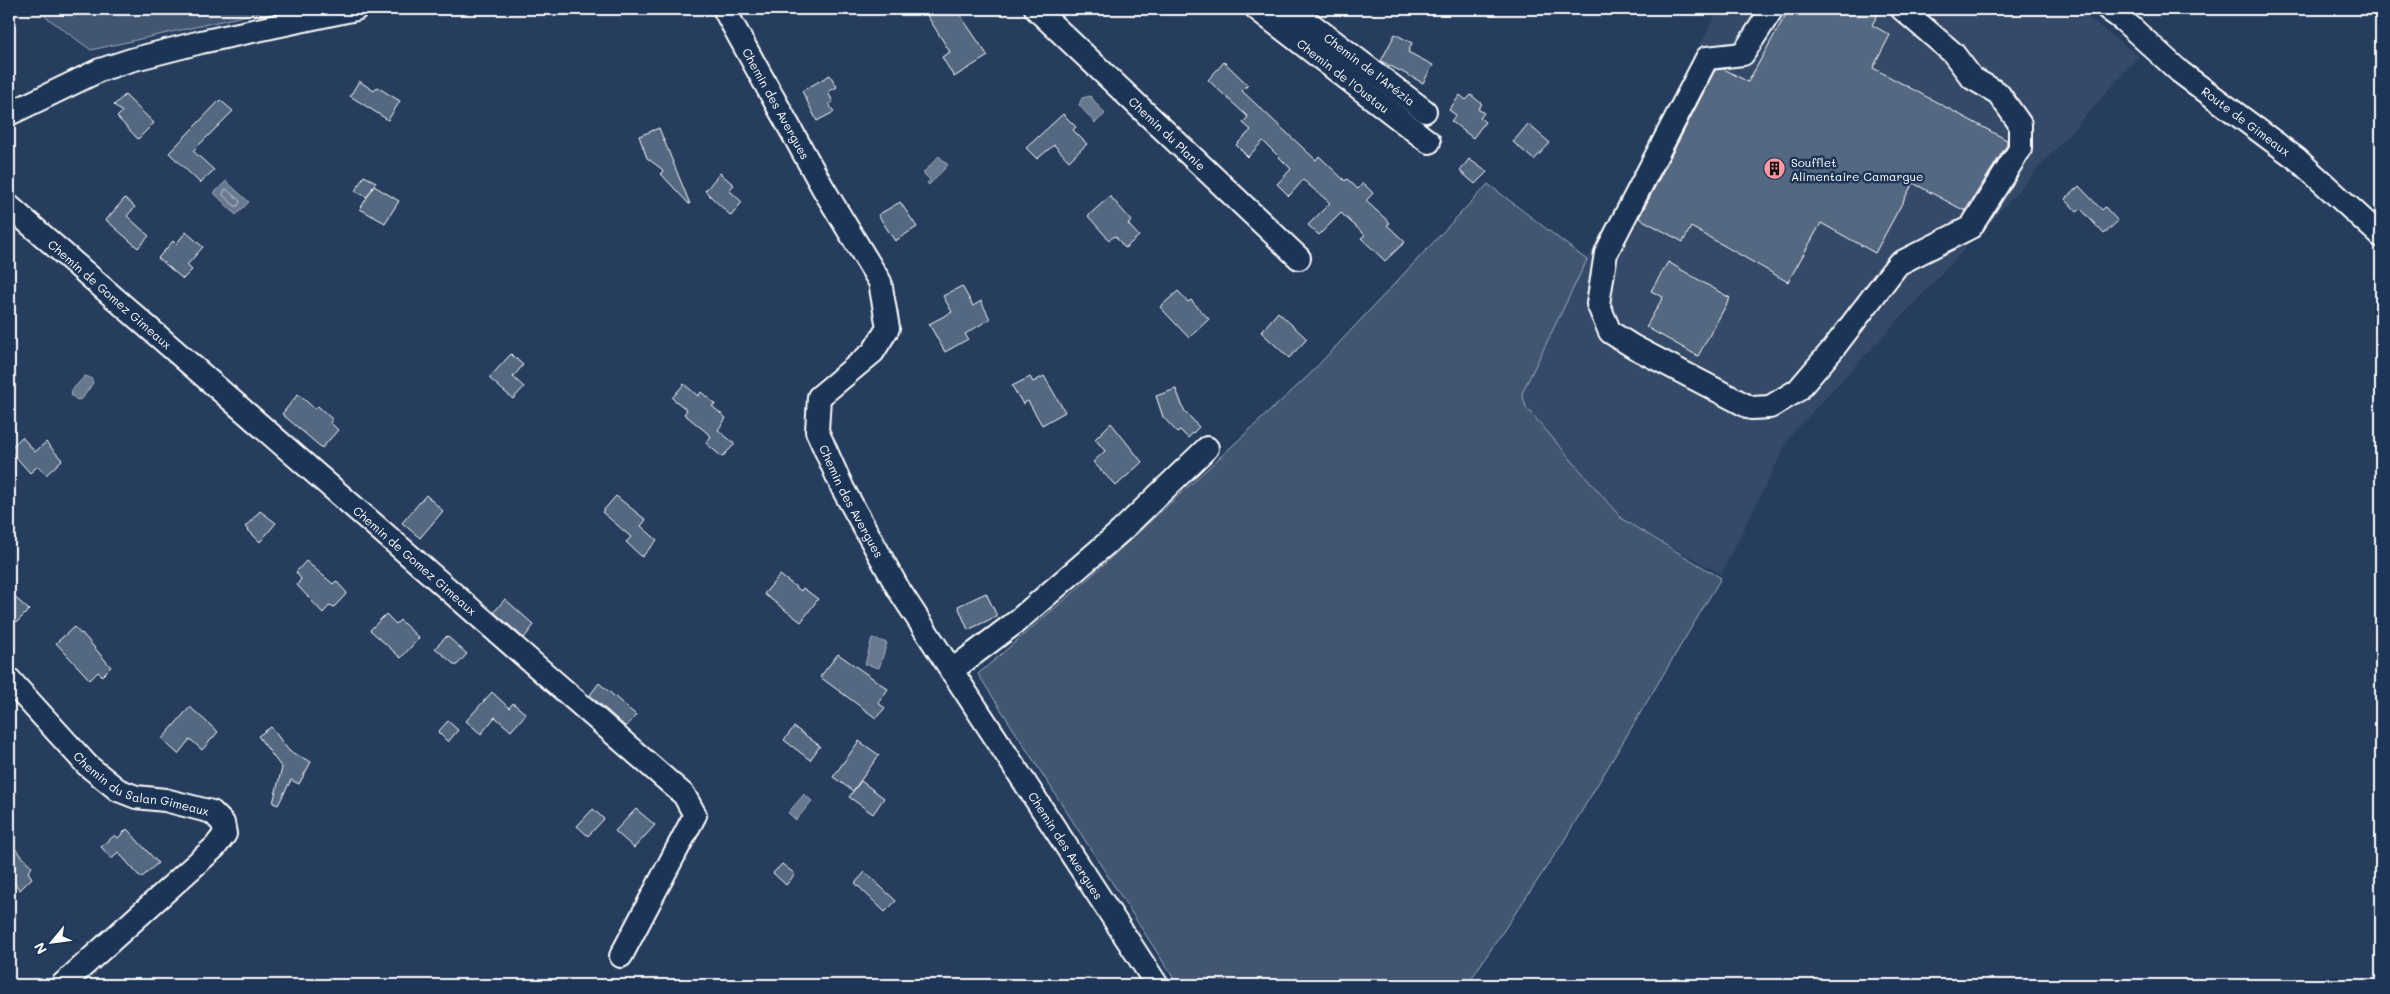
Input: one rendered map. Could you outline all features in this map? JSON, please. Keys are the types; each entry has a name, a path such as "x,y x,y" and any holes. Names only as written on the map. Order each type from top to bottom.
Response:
{"street":[{"path":"9,114 100,70 131,60 201,42 356,9"},
{"name":"Chemin des Avergues","path":"724,9 823,188 880,282 888,328 873,352 819,397 817,431 843,489 899,590 950,671 1157,985"},
{"name":"Chemin du Planie","path":"1036,9 1300,258"},
{"name":"Chemin de l'Oustau","path":"1257,9 1429,142"},
{"name":"Chemin de l'Arézia","path":"1291,9 1425,111"},
{"path":"1772,9 1743,54 1707,58 1606,253 1598,304 1610,332 1634,347 1751,408 1770,407 1798,390 1833,349 1898,264 1971,228 2020,149 2020,124 1998,93 1972,78 1953,53 1902,9"},
{"name":"Route de Gimeaux","path":"2122,12 2180,72 2297,159 2381,236"},
{"name":"Chemin de Gomez Gimeaux","path":"9,206 684,795 695,814 621,956"},
{"path":"950,671 1016,622 1099,550 1207,448"},
{"name":"Chemin du Salan Gimeaux","path":"9,678 87,765 112,786 136,797 165,800 212,812 223,823 225,834 215,847 62,985"}],"shaded area":[{"path":"35,9 275,9 91,50"},
{"path":"1719,9 2076,9 2139,56 2001,210 1791,435 1721,574 1622,519 1526,407 1522,393 1585,263"},
{"path":"1488,184 1587,260 1522,393 1526,407 1622,519 1721,578 1562,844 1467,985 1178,985 978,674 1077,589 1308,376"}],"water":[{"path":"1090,96 1105,114 1095,123 1079,105 1082,98"},
{"path":"939,156 948,165 929,185 927,183 930,180 923,173"},
{"path":"226,181 249,202 236,215 214,193"},
{"path":"85,376 91,378 93,383 82,399 77,400 71,395 72,390"},
{"path":"872,638 887,643 879,668 865,664"},
{"path":"804,794 812,801 796,820 788,813"}],"building":[{"path":"923,9 956,9 988,56 954,77 942,57 950,52"},
{"path":"1789,9 1869,9 1878,14 1872,25 1890,35 1873,68 2007,140 2007,145 1965,211 1913,183 1875,253 1821,223 1788,282 1691,227 1683,242 1639,218 1715,70 1724,69 1748,82"},
{"path":"1395,34 1412,43 1408,52 1433,65 1423,83 1381,61"},
{"path":"1224,62 1248,85 1242,91 1316,160 1319,156 1345,181 1347,179 1358,189 1363,183 1373,193 1366,201 1390,223 1387,225 1405,242 1385,261 1361,238 1365,235 1341,213 1319,235 1308,225 1330,203 1303,180 1289,196 1277,184 1291,169 1263,141 1248,157 1236,145 1251,130 1243,123 1248,117 1208,80"},
{"path":"830,75 837,87 828,92 833,102 829,104 834,112 817,121 802,91"},
{"path":"359,81 374,91 377,87 400,101 388,120 350,96"},
{"path":"125,95 154,123 138,139 117,117 122,112 114,105"},
{"path":"1460,95 1466,100 1471,95 1482,104 1478,109 1484,113 1480,118 1485,122 1473,138 1451,121 1456,115 1449,110"},
{"path":"220,100 233,111 193,151 214,170 200,183 169,153"},
{"path":"1063,114 1076,127 1073,130 1087,144 1069,161 1054,145 1037,159 1026,148"},
{"path":"1528,124 1550,143 1534,160 1513,142"},
{"path":"659,128 690,204 661,174 663,170 647,158 639,136"},
{"path":"1469,159 1487,172 1475,184 1460,171"},
{"path":"720,173 734,185 729,190 742,202 731,216 705,191"},
{"path":"364,176 376,182 367,197 355,191"},
{"path":"374,186 399,201 385,223 360,209"},
{"path":"2079,186 2102,210 2105,207 2118,221 2104,234 2081,209 2077,212 2065,199"},
{"path":"1110,196 1132,221 1128,224 1139,236 1125,248 1115,236 1109,240 1088,216"},
{"path":"125,198 135,207 127,216 149,236 138,248 106,220"},
{"path":"900,202 917,227 895,241 878,215"},
{"path":"186,232 203,247 187,265 192,270 183,279 158,258 173,241 176,244"},
{"path":"1668,262 1730,298 1698,356 1646,327 1663,297 1651,291"},
{"path":"962,286 973,306 981,301 990,319 965,334 968,339 945,352 929,324 952,312 943,296"},
{"path":"1178,291 1188,302 1191,300 1209,319 1189,338 1160,307"},
{"path":"1278,312 1307,339 1289,358 1261,332"},
{"path":"511,354 523,365 513,377 524,387 513,399 489,378"},
{"path":"1044,376 1065,412 1042,425 1028,401 1023,404 1012,386 1030,377 1033,382"},
{"path":"684,384 698,396 701,392 715,404 712,406 726,418 718,430 735,444 722,457 706,443 711,436 684,414 687,410 672,398"},
{"path":"1176,389 1184,410 1199,427 1188,438 1180,430 1177,432 1163,417 1156,396"},
{"path":"298,394 315,409 318,406 333,420 330,422 338,430 322,448 282,414"},
{"path":"1111,423 1142,462 1116,486 1093,462 1105,451 1095,439"},
{"path":"22,437 35,452 46,442 62,460 46,475 38,466 30,473 9,449"},
{"path":"426,495 443,511 420,538 402,523"},
{"path":"616,496 646,520 641,526 657,540 642,557 626,542 631,537 602,512"},
{"path":"260,511 276,523 260,542 245,527"},
{"path":"306,561 333,584 336,581 347,593 334,607 330,605 323,613 297,585 301,579 296,572"},
{"path":"780,575 801,591 803,588 818,599 801,622 764,594"},
{"path":"9,592 29,610 17,622 9,615"},
{"path":"986,593 997,616 968,630 958,606"},
{"path":"505,599 534,625 524,638 494,612"},
{"path":"386,614 396,624 400,620 419,638 401,658 370,630"},
{"path":"74,627 82,633 111,667 102,676 98,672 90,680 56,643"},
{"path":"447,636 467,654 456,666 435,648"},
{"path":"838,654 888,689 878,703 885,708 876,718 820,677"},
{"path":"599,683 636,715 626,727 590,695"},
{"path":"492,692 509,708 513,703 526,714 511,731 495,717 481,734 466,721"},
{"path":"190,707 218,732 202,750 190,739 178,754 162,739"},
{"path":"448,721 458,730 448,742 438,732"},
{"path":"271,727 289,751 311,762 299,784 291,780 278,805 273,803 282,768 258,736"},
{"path":"794,727 820,746 810,760 784,740"},
{"path":"859,741 879,755 853,791 833,777"},
{"path":"861,781 884,798 873,814 849,797"},
{"path":"593,809 604,819 588,836 577,826"},
{"path":"636,809 655,825 634,848 615,831"},
{"path":"127,829 158,863 141,878 118,852 112,859 101,847 115,835 118,838"},
{"path":"9,842 32,867 28,872 32,878 20,890 9,877"},
{"path":"782,864 795,874 786,885 773,873"},
{"path":"865,872 896,901 885,912 855,883"}],"place":[{"name":"Soufflet Alimentaire Camargue","path":"1775,169"}]}
